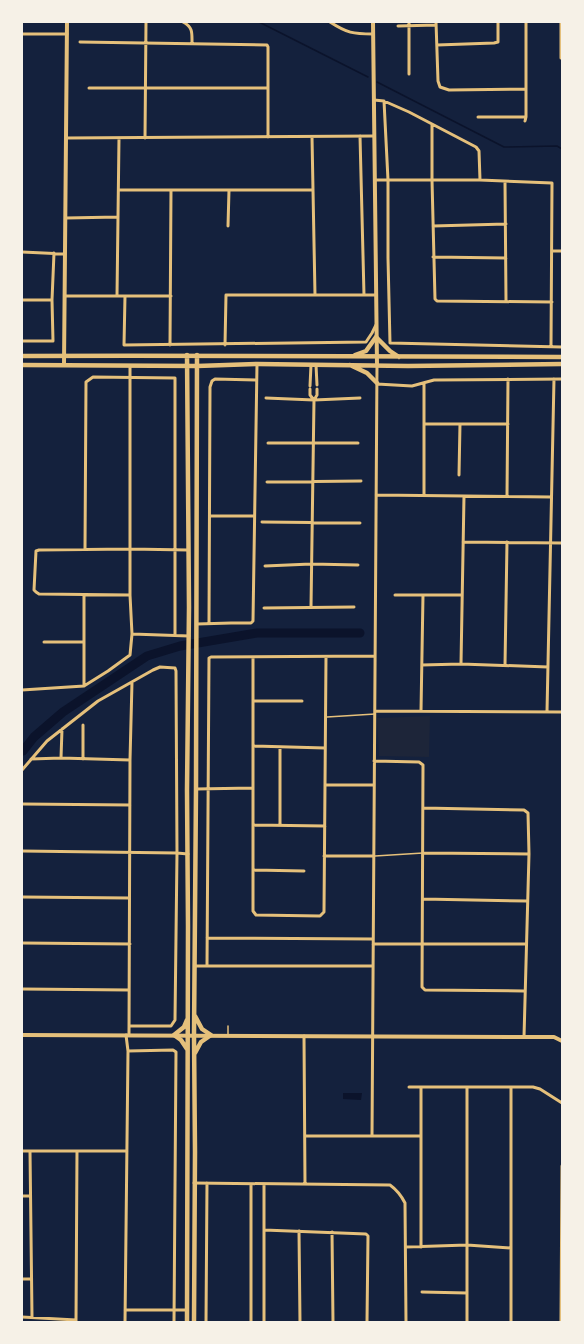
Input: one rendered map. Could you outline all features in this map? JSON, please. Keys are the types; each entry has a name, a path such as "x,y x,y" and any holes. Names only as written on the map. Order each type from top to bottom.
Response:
{"main road":[{"path":"349,357 366,351 376,337 390,351 401,358"},
{"path":"187,355 189,636 187,1322"},
{"path":"22,356 187,355 401,358 562,357"},
{"path":"194,1322 197,356"},
{"path":"290,356 294,359 313,359 316,362 313,365"},
{"path":"22,365 197,366 257,364 408,366 562,364"},
{"path":"349,365 367,373 377,383"},
{"path":"194,1015 202,1029 211,1035 201,1042 194,1057"},
{"path":"188,1018 184,1027 174,1035 181,1040 188,1050"}],"street":[{"path":"64,365 67,22"},
{"path":"145,138 146,22"},
{"path":"183,22 189,25 192,30 192,43"},
{"path":"330,22 345,31 357,34 373,34"},
{"path":"372,1136 377,383 373,22"},
{"path":"437,45 498,42 498,22"},
{"path":"525,121 526,22"},
{"path":"561,23 561,58"},
{"path":"398,26 409,24 436,24 438,82 440,87 449,90 526,89"},
{"path":"409,24 409,74"},
{"path":"22,34 66,34"},
{"path":"80,42 267,45 268,137"},
{"path":"89,88 268,88"},
{"path":"374,100 384,101 476,147 478,149 480,180"},
{"path":"384,101 388,180 390,343 562,347"},
{"path":"478,118 526,117"},
{"path":"432,125 434,299 437,301 506,300 552,302"},
{"path":"360,136 364,295"},
{"path":"66,138 374,136"},
{"path":"312,137 315,295"},
{"path":"117,296 119,138"},
{"path":"375,180 480,180 552,183 551,346"},
{"path":"505,182 506,300"},
{"path":"119,190 313,190"},
{"path":"170,345 171,190"},
{"path":"228,226 229,190"},
{"path":"66,218 118,217"},
{"path":"433,226 506,224"},
{"path":"552,251 562,250"},
{"path":"22,252 65,254"},
{"path":"22,342 53,341 52,300 54,254"},
{"path":"433,257 506,258"},
{"path":"225,345 226,295 376,295"},
{"path":"65,296 171,296"},
{"path":"125,296 124,345 225,345 366,342 372,334 376,323"},
{"path":"22,300 52,300"},
{"path":"197,624 251,624 252,621 257,364"},
{"path":"312,607 311,564 314,482 313,442 314,400 317,395 313,365"},
{"path":"313,365 310,395 314,400"},
{"path":"22,690 84,686 113,668 130,655 132,634 130,595 130,366"},
{"path":"85,549 86,382 93,377 174,377 176,380 174,550 175,635"},
{"path":"209,624 210,387 212,381 215,379 256,380"},
{"path":"507,496 508,379"},
{"path":"547,712 554,379"},
{"path":"377,383 412,386 434,380 562,380"},
{"path":"424,383 424,495"},
{"path":"266,398 314,400 360,398"},
{"path":"424,424 508,424"},
{"path":"459,475 460,424"},
{"path":"268,443 358,443"},
{"path":"267,482 361,481"},
{"path":"376,494 551,497"},
{"path":"461,664 464,496"},
{"path":"210,516 254,516"},
{"path":"262,522 360,523"},
{"path":"464,542 562,543"},
{"path":"505,665 507,542"},
{"path":"130,595 39,594 34,590 36,551 130,548 188,550"},
{"path":"265,566 311,564 358,565"},
{"path":"84,595 84,686"},
{"path":"395,595 462,595"},
{"path":"421,711 423,595"},
{"path":"264,608 354,607"},
{"path":"132,634 189,636"},
{"path":"44,642 84,642"},
{"path":"207,966 209,658 375,656"},
{"path":"253,657 253,911 256,915 320,916 324,912 326,657"},
{"path":"422,665 461,664 548,667"},
{"path":"22,770 47,741 98,701 160,667 175,668 177,853 175,1020 171,1026 129,1026"},
{"path":"125,1322 132,682"},
{"path":"253,701 302,701"},
{"path":"375,712 562,712"},
{"path":"83,725 83,759"},
{"path":"61,758 62,729"},
{"path":"253,746 325,748"},
{"path":"280,747 280,825"},
{"path":"31,759 61,758 130,760"},
{"path":"374,761 419,762 423,766 422,987 424,990 524,991"},
{"path":"325,785 374,785"},
{"path":"196,790 253,788"},
{"path":"22,804 130,805"},
{"path":"423,808 524,810 528,813 529,854 524,991 524,1037"},
{"path":"253,825 325,826"},
{"path":"22,851 188,854"},
{"path":"423,853 529,854"},
{"path":"324,856 374,856"},
{"path":"253,870 304,871"},
{"path":"22,896 129,898"},
{"path":"423,899 527,901"},
{"path":"207,938 374,939"},
{"path":"22,943 130,944"},
{"path":"373,944 526,944"},
{"path":"195,966 373,966"},
{"path":"22,989 129,990"},
{"path":"22,1035 524,1037 554,1038 562,1041"},
{"path":"304,1036 305,1184"},
{"path":"128,1051 173,1050 176,1052 174,1322"},
{"path":"409,1087 533,1087 540,1089 562,1103"},
{"path":"421,1087 421,1247"},
{"path":"467,1087 467,1322"},
{"path":"511,1087 511,1322"},
{"path":"305,1136 421,1136"},
{"path":"22,1151 127,1151"},
{"path":"30,1151 32,1317"},
{"path":"22,1317 76,1321 77,1151"},
{"path":"561,1322 562,1166"},
{"path":"194,1183 390,1185 399,1192 405,1203 406,1322"},
{"path":"206,1322 207,1183"},
{"path":"251,1184 251,1322"},
{"path":"264,1184 264,1322"},
{"path":"22,1196 30,1196"},
{"path":"264,1230 366,1234 368,1244 367,1322"},
{"path":"299,1231 300,1322"},
{"path":"332,1232 333,1322"},
{"path":"406,1247 467,1246 511,1248"},
{"path":"22,1279 31,1278"},
{"path":"422,1292 467,1293"},
{"path":"125,1310 187,1310"}],"lane":[{"path":"326,717 375,712"},
{"path":"374,856 423,853"},
{"path":"228,1026 228,1036"}],"shaded area":[{"path":"430,716 429,757 379,756 377,718"},
{"path":"343,1093 362,1093 361,1100 343,1099"}],"waterway":[{"path":"259,22 368,77"},
{"path":"377,82 504,147 557,146 562,149"},
{"path":"23,751 34,737 63,712 147,656 180,646 257,633 360,633"}]}
